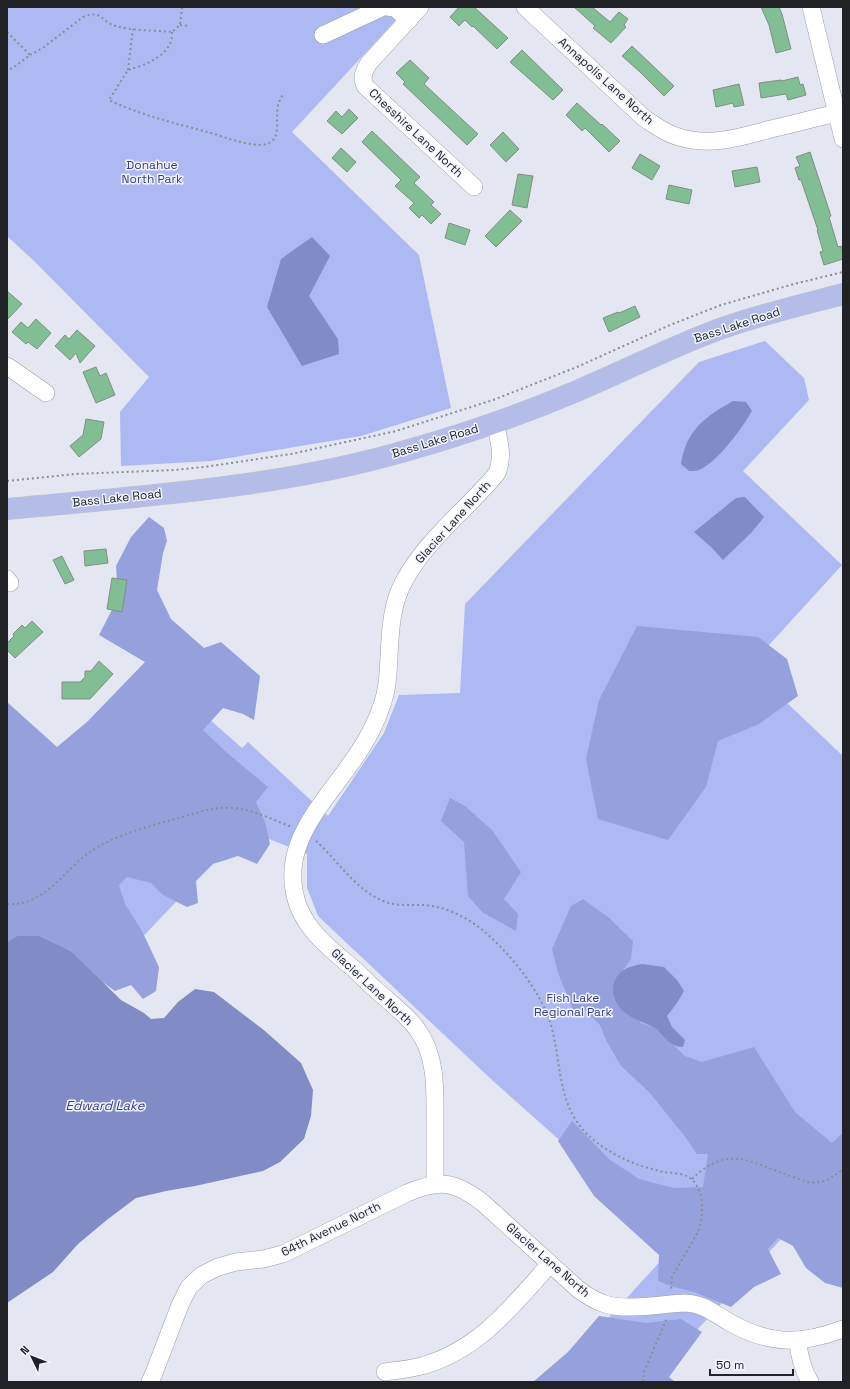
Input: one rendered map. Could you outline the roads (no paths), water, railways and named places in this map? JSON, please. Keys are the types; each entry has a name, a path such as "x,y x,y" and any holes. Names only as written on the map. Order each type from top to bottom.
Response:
{"main road":[{"name":"Bass Lake Road","path":"7,509 212,488 272,480 369,461 410,450 495,423 575,391 719,329 843,294"}],"street":[{"path":"324,35 383,7"},
{"path":"387,7 395,8 408,20 420,7"},
{"name":"Annapolis Lane North","path":"525,7 644,118 660,129 678,137 697,141 716,141 837,113"},
{"path":"815,8 843,139"},
{"name":"Chesshire Lane North","path":"408,20 369,63 365,69 363,82 365,86 474,187"},
{"path":"7,366 46,393"},
{"name":"Glacier Lane North","path":"495,423 501,456 498,473 431,543 415,562 402,584 393,609 386,686 380,710 358,753 313,815 303,833 295,855 293,870 298,902 307,923 319,938 404,1015 418,1030 426,1044 432,1062 435,1085 435,1183 454,1186 469,1192 483,1202 578,1289 591,1298 605,1304 620,1307 695,1303 707,1308 728,1322 750,1333 775,1340 798,1341 826,1335 843,1329"},
{"name":"64th Avenue North","path":"150,1382 180,1305 189,1288 202,1275 218,1267 236,1262 263,1259 283,1254 407,1193 435,1183"},
{"path":"385,1372 424,1365 447,1356 468,1345 488,1331 550,1264"},
{"path":"798,1341 798,1353 803,1369 810,1382"}],"water":[{"path":"312,237 330,256 309,296 338,339 339,354 302,366 267,307 281,259"},
{"path":"733,401 746,402 752,411 748,418 730,443 715,459 701,469 689,471 681,464 687,442 692,433 706,419"},
{"path":"745,497 764,517 752,532 723,560 694,532 736,498"},
{"name":"Edward Lake","path":"17,936 39,936 72,952 121,1000 144,1013 151,1019 164,1018 178,1002 195,989 214,992 265,1031 301,1063 313,1090 311,1116 304,1139 280,1162 263,1171 136,1198 78,1244 53,1272 7,1303 7,942"},
{"path":"642,964 664,967 677,980 684,991 667,1016 672,1027 685,1040 683,1047 671,1044 653,1027 626,1014 616,1002 613,986 618,975 627,968"}],"park label":[{"name":"Donahue North Park","path":"152,172"},
{"name":"Fish Lake Regional Park","path":"573,1005"}]}
